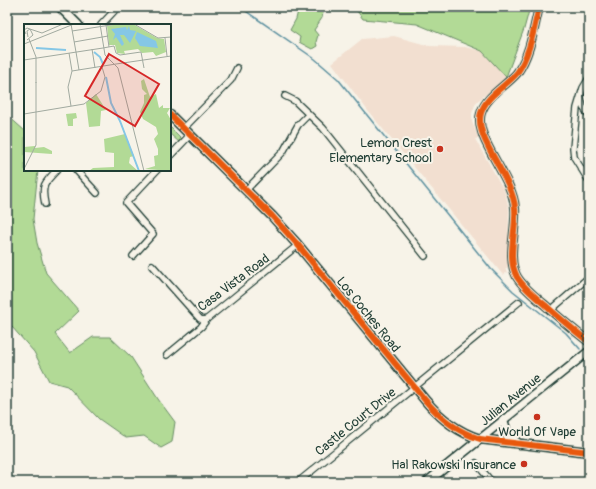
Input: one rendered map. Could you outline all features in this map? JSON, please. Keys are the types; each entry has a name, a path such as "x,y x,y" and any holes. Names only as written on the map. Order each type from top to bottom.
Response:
{"main road":[{"path":"60,7 77,24"},
{"name":"Los Coches Road","path":"171,116 246,190 298,245 414,388 444,421 480,439 589,452"},
{"path":"503,420 508,435 520,444"},
{"name":"Julian Avenue","path":"428,482 480,439"}],"street":[{"path":"102,24 118,7"},
{"path":"539,7 532,37 522,63 512,78 487,102 481,113 480,122 482,135 513,194 515,208 513,256 515,272 527,288 589,342"},
{"path":"184,128 231,80 237,68"},
{"path":"589,78 583,88 577,108 573,148 574,157 589,180"},
{"path":"285,96 295,101 324,128 425,256"},
{"path":"580,96 583,107 589,115"},
{"path":"246,190 283,152 298,125 309,114"},
{"path":"171,155 190,135"},
{"path":"45,204 42,192 44,185 56,171"},
{"path":"77,171 96,193"},
{"path":"133,256 153,234 126,203 156,171"},
{"name":"Casa Vista Road","path":"152,265 200,319 203,320 207,319 298,245"},
{"path":"551,310 589,277"},
{"name":"Castle Court Drive","path":"298,482 520,302"},
{"path":"167,355 201,327 207,319"},
{"name":"Julian Avenue","path":"480,439 589,352"},
{"path":"476,463 490,480 495,482"}],"shaded area":[{"name":"Lemon Crest Elementary School","path":"394,36 430,46 465,47 482,51 506,77 480,99 475,105 472,113 472,122 479,139 475,139 505,192 509,209 508,267 505,269 507,272 503,275 368,111 332,63 362,39"}],"green space":[{"path":"299,7 324,7 322,18 314,30 318,35 316,42 317,46 312,49 299,42 300,37 290,30 296,19"},
{"path":"354,7 530,7 524,29 506,77 482,51 417,24 363,19"},
{"path":"7,115 24,130 24,171 38,171 33,219 37,243 46,273 79,311 55,334 70,353 93,337 110,337 131,357 175,422 172,442 161,448 144,436 126,438 99,419 67,386 49,381 34,352 12,327 7,328"},
{"path":"171,128 183,140 180,143 171,135"}],"waterway":[{"path":"240,7 315,59 338,79 491,269 513,291 566,333 580,349"}],"cycle path":[{"path":"539,7 531,41 521,66 517,73 487,101 481,113 480,123 488,146 513,196 515,216 512,261 517,277 534,296 589,342"},
{"path":"171,116 272,216 298,245 425,400 450,424 480,439 589,452"}],"place":[{"name":"Lemon Crest Elementary School","path":"440,149"},
{"name":"World Of Vape","path":"537,417"},
{"name":"Hal Rakowski Insurance","path":"524,464"}]}
